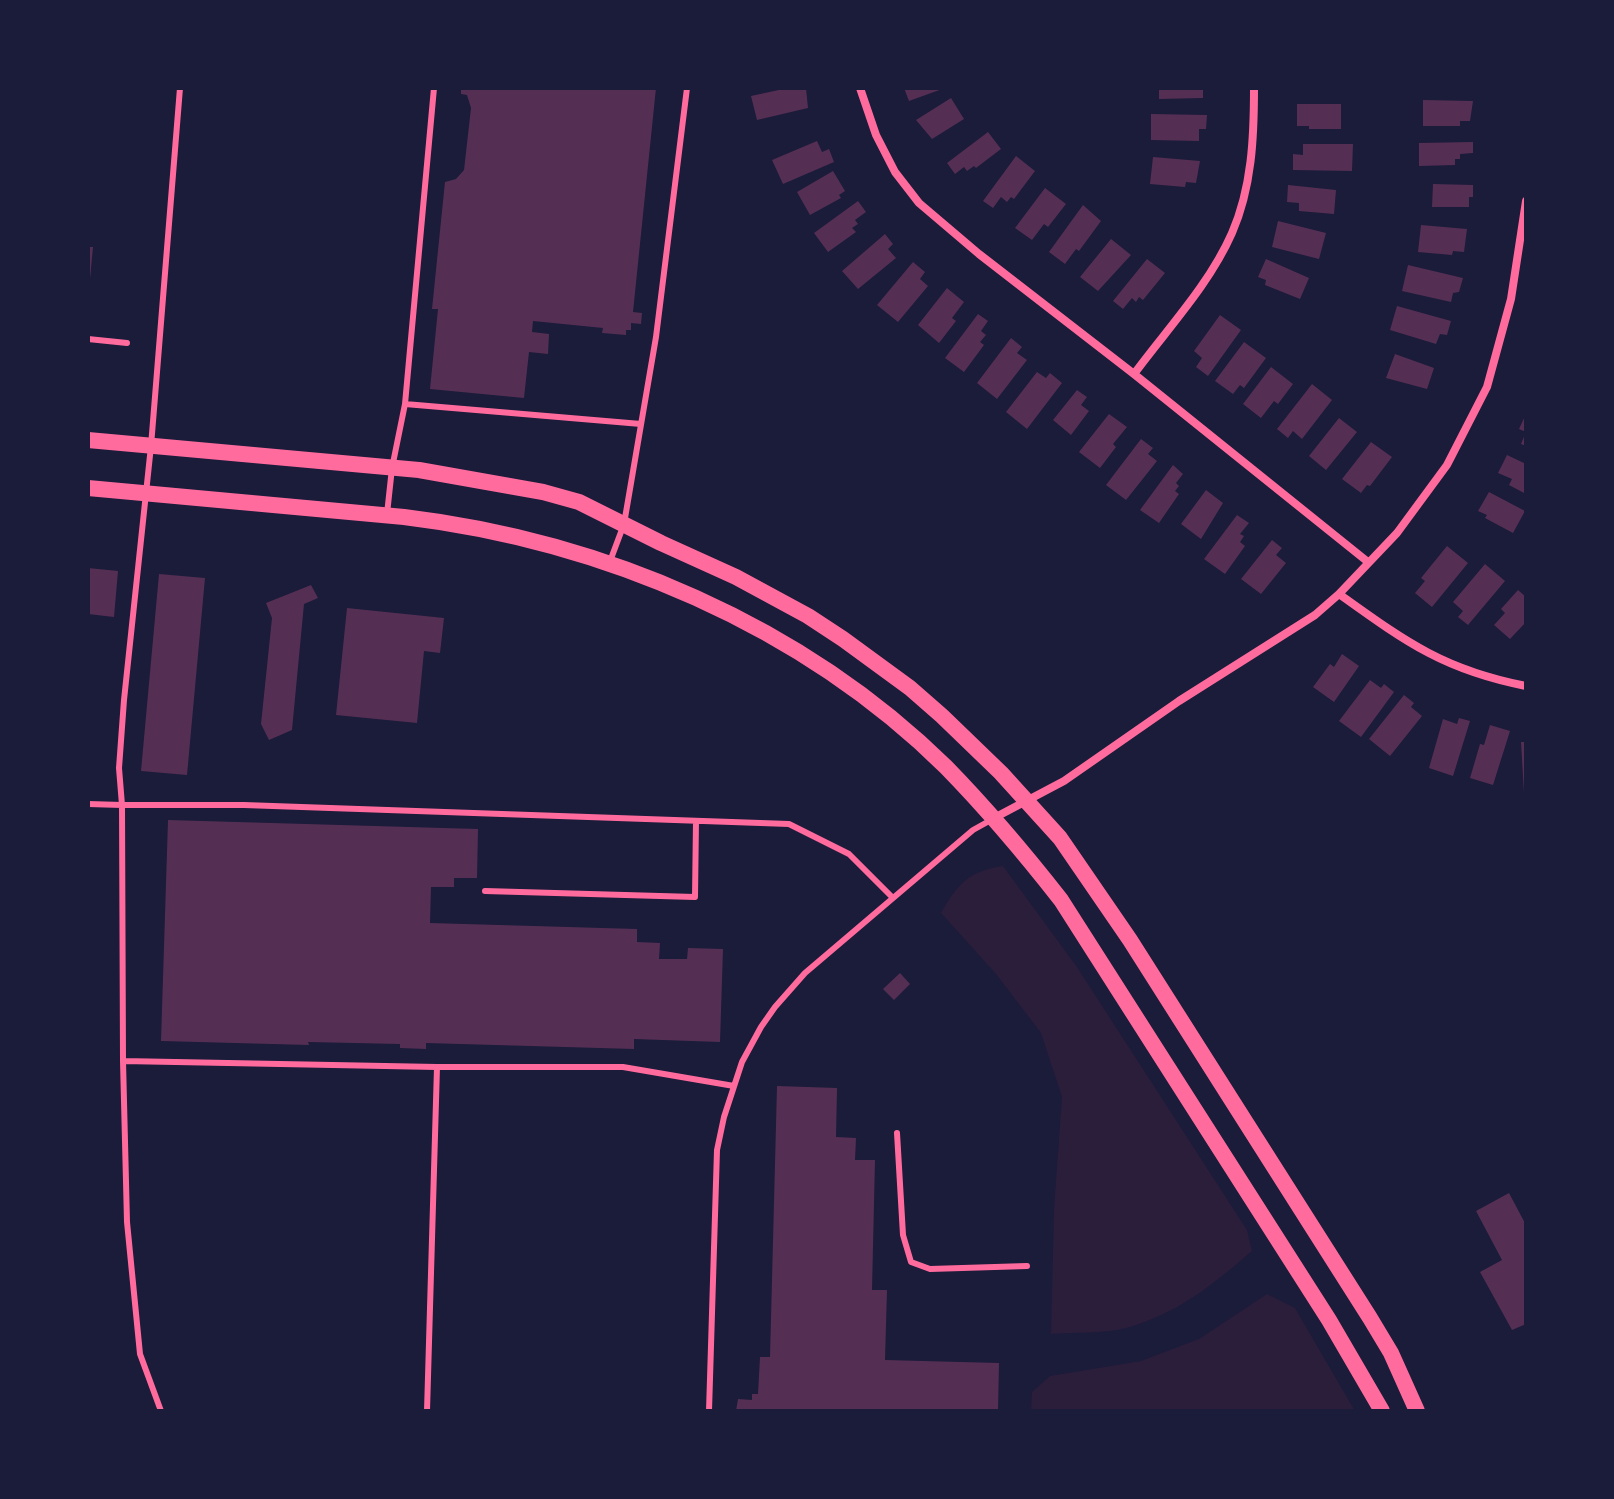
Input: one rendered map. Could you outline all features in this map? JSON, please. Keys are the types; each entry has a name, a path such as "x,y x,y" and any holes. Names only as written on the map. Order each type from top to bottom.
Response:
{"main road":[{"path":"88,440 392,468 459,476 543,492 579,502 736,577 843,639 910,688 942,716 1060,838 1108,905 1430,1411"},
{"path":"88,488 445,522 564,548 714,606 750,624 819,667 916,740 1036,868 1076,923 1329,1320 1382,1411"},
{"path":"1391,1353 1417,1411"}],"street":[{"path":"860,88 876,135 895,172 919,203 1368,562"},
{"path":"1134,374 1211,272 1232,232 1251,160 1254,88"},
{"path":"993,819 1064,781 1179,701 1315,615 1397,533 1447,465 1487,387 1511,299 1526,201"},
{"path":"1339,594 1412,645 1450,665 1495,680 1526,686"}],"lane":[{"path":"161,1411 140,1354 127,1222 119,768 129,641 147,493 180,88"},
{"path":"387,515 392,468 405,404 434,88"},
{"path":"609,564 624,524 641,424 658,320 687,88"},
{"path":"88,339 127,343"},
{"path":"405,404 641,424"},
{"path":"88,804 244,805 789,824 849,854 893,898"},
{"path":"709,1411 717,1150 724,1117 748,1049 775,1007 805,973 973,830 993,819"},
{"path":"485,891 695,897 696,821"},
{"path":"123,1061 623,1067 734,1086"},
{"path":"427,1411 437,1067"},
{"path":"897,1133 903,1235 911,1262 930,1269 1027,1266"}],"shaded area":[{"path":"1003,866 1077,967 1247,1230 1252,1251 1223,1275 1194,1297 1162,1315 1126,1328 1051,1334 1054,1208 1062,1097 1041,1033 996,974 941,913 965,880 981,871"},
{"path":"1267,1294 1295,1308 1355,1411 1031,1411 1032,1392 1050,1376 1141,1361 1199,1339"}],"building":[{"path":"461,88 656,88 633,312 642,313 641,324 631,323 631,330 626,330 626,335 602,333 603,328 533,321 532,332 549,334 548,354 529,352 524,398 430,389 438,309 432,309 445,182 456,179 464,170 471,108 467,95 461,94"},
{"path":"788,88 806,88 808,108 757,120 751,96"},
{"path":"904,88 945,88 909,101"},
{"path":"1159,88 1203,88 1203,98 1159,99"},
{"path":"951,98 964,119 932,139 916,120"},
{"path":"1423,100 1473,101 1470,121 1460,121 1460,126 1423,126"},
{"path":"1297,104 1341,104 1341,129 1297,126"},
{"path":"1151,114 1207,115 1206,129 1199,129 1199,141 1151,140"},
{"path":"988,132 1001,149 976,168 974,166 967,171 964,167 955,174 947,163"},
{"path":"817,141 822,152 829,149 834,162 783,184 772,160"},
{"path":"1473,142 1473,153 1460,154 1460,159 1455,159 1455,165 1419,166 1419,143"},
{"path":"1303,144 1353,144 1352,171 1293,170 1293,154 1303,155"},
{"path":"1016,156 1035,171 1014,199 1011,197 1007,202 1001,197 993,208 983,201"},
{"path":"1153,157 1200,161 1196,183 1186,182 1185,187 1150,184"},
{"path":"833,171 845,191 839,195 841,198 810,215 797,192"},
{"path":"1433,184 1473,185 1469,207 1432,207"},
{"path":"1288,185 1336,190 1334,214 1299,211 1299,203 1287,202"},
{"path":"1045,188 1066,204 1048,227 1044,224 1032,240 1015,228"},
{"path":"858,201 866,212 855,220 858,224 852,228 856,232 828,252 814,233"},
{"path":"1083,205 1101,221 1065,264 1049,252"},
{"path":"1278,221 1326,233 1319,259 1272,247"},
{"path":"1421,225 1467,229 1464,252 1453,251 1452,255 1418,252"},
{"path":"885,234 893,244 888,249 896,258 858,289 842,271"},
{"path":"1111,239 1131,255 1098,291 1080,277"},
{"path":"88,247 93,247 90,279 88,279"},
{"path":"1147,259 1165,273 1143,300 1139,297 1136,302 1132,298 1123,309 1113,301"},
{"path":"1266,259 1309,278 1300,299 1265,285 1266,280 1258,277"},
{"path":"913,262 925,272 920,279 928,286 898,322 877,305"},
{"path":"1408,265 1463,278 1459,292 1453,293 1451,302 1402,291"},
{"path":"947,288 964,302 952,318 956,321 939,343 918,325"},
{"path":"1397,306 1451,321 1447,335 1440,334 1436,344 1390,330"},
{"path":"978,314 988,321 981,331 986,335 980,342 984,345 964,372 945,358"},
{"path":"1220,315 1241,330 1208,376 1196,367 1202,358 1194,351"},
{"path":"1011,338 1022,347 1017,353 1027,360 997,399 977,383"},
{"path":"1244,342 1266,358 1244,388 1240,385 1233,394 1215,381"},
{"path":"1395,354 1434,368 1427,389 1386,378"},
{"path":"1271,367 1293,384 1278,404 1274,401 1261,418 1243,404"},
{"path":"1037,372 1046,378 1050,373 1062,383 1027,429 1006,412"},
{"path":"1312,384 1332,400 1302,439 1293,431 1288,438 1277,429"},
{"path":"1077,390 1087,397 1081,405 1089,411 1071,435 1053,420"},
{"path":"1109,414 1127,427 1100,468 1079,452"},
{"path":"1526,414 1526,432 1519,429"},
{"path":"1339,418 1357,432 1326,470 1309,456"},
{"path":"1141,439 1153,448 1148,454 1157,461 1126,500 1106,485"},
{"path":"1371,442 1392,457 1361,493 1342,479"},
{"path":"1507,455 1526,464 1526,494 1509,485 1512,479 1498,473"},
{"path":"1173,465 1183,474 1176,483 1179,486 1175,491 1179,494 1159,523 1140,510"},
{"path":"1206,490 1223,503 1201,539 1181,524"},
{"path":"1489,492 1525,511 1513,533 1478,511"},
{"path":"1237,515 1249,523 1240,534 1244,536 1240,542 1245,546 1225,574 1204,559"},
{"path":"1272,540 1282,548 1276,555 1286,563 1261,594 1241,579"},
{"path":"1447,546 1468,563 1432,607 1415,593 1425,581 1421,578"},
{"path":"1485,564 1505,581 1468,625 1458,617 1463,611 1453,602"},
{"path":"88,568 118,571 114,617 88,614"},
{"path":"159,574 205,578 187,775 141,771"},
{"path":"311,585 318,598 304,604 292,730 269,740 261,724 272,618 266,603"},
{"path":"1518,590 1526,597 1526,622 1510,639 1494,625 1505,613 1501,609"},
{"path":"347,608 444,618 440,653 424,651 417,723 336,715"},
{"path":"1342,654 1359,666 1334,702 1313,687 1330,664 1334,667"},
{"path":"1370,680 1381,688 1384,684 1394,692 1361,737 1339,721"},
{"path":"1404,695 1414,703 1411,707 1422,716 1390,756 1369,739"},
{"path":"1459,718 1470,721 1453,776 1429,768 1443,719 1457,724"},
{"path":"1490,725 1510,731 1493,785 1470,778 1480,744 1484,745"},
{"path":"1521,742 1526,742 1526,793 1524,793"},
{"path":"168,820 478,829 477,878 454,878 454,887 431,887 430,923 637,929 637,942 660,943 659,959 687,959 688,948 723,949 720,1042 634,1039 634,1049 426,1043 426,1049 400,1048 400,1044 161,1041"},
{"path":"900,973 910,984 894,1000 883,989"},
{"path":"777,1086 837,1088 836,1137 856,1138 855,1160 875,1160 872,1290 887,1290 885,1360 999,1363 998,1411 736,1411 738,1399 752,1400 752,1394 758,1394 760,1357 770,1357"},
{"path":"1509,1193 1526,1225 1526,1324 1512,1330 1480,1272 1502,1260 1476,1211"}]}
